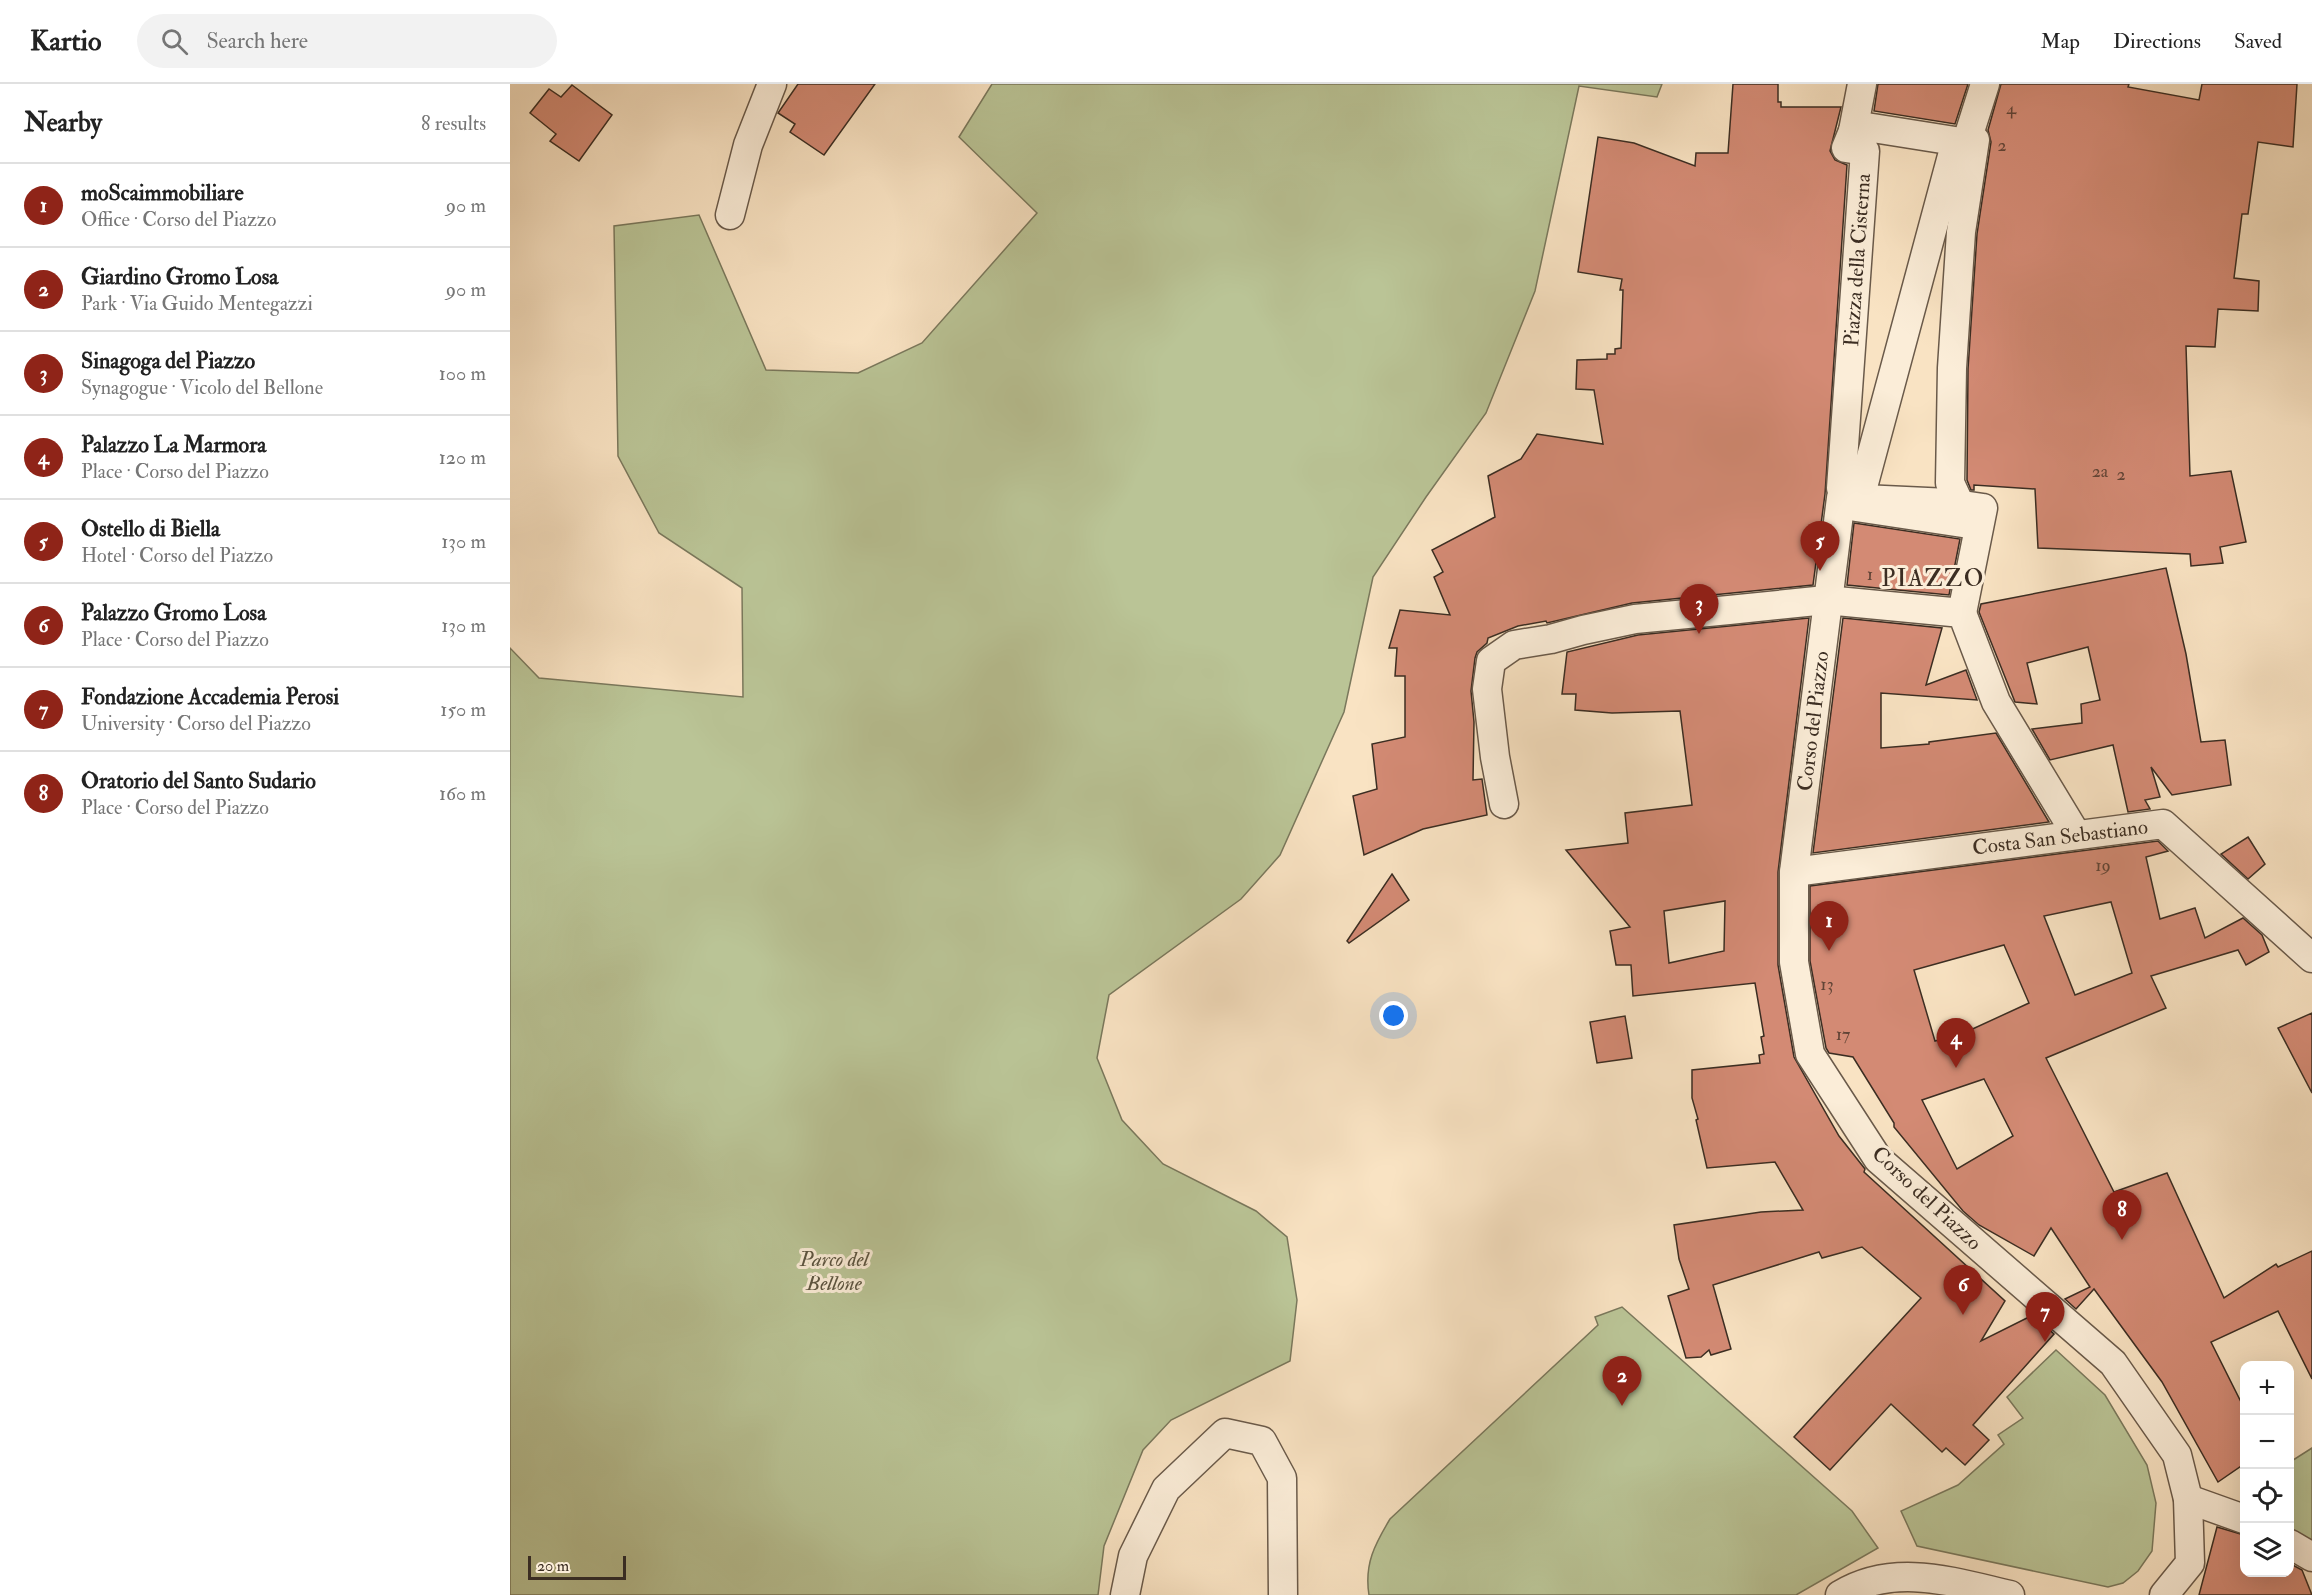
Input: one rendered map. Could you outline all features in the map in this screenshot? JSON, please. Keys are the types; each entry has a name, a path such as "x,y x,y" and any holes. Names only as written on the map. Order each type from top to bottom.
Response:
{"street":[{"path":"730,215 748,145 772,84"},
{"path":"1853,130 1862,84"},
{"path":"1972,506 1969,524 1856,507 1852,498 1960,149 1985,84"},
{"path":"1853,130 1860,126 1960,149 1975,140 1961,232 1952,368 1950,483 1972,506 1962,614 1996,702 2076,834"},
{"name":"Piazza della Cisterna","path":"1852,498 1841,488 1865,151 1846,148 1853,130"},
{"name":"Corso del Piazzo","path":"1852,498 1841,498 1826,600 1816,705 1794,872 1794,962 1810,1054 1878,1159 2113,1363 2177,1455 2188,1499 2190,1563 2164,1595"},
{"path":"1504,804 1488,689 1491,661 1515,645 1635,619 1826,600 1962,614"},
{"name":"Costa San Sebastiano","path":"1794,872 2163,824 2312,958"},
{"path":"1125,1595 1133,1556 1166,1490 1225,1433 1262,1441 1282,1478 1283,1595"},
{"path":"2188,1499 2240,1518"},
{"path":"2294,1547 2312,1557"},
{"path":"1840,1595 1853,1587 1892,1576 1942,1579 2010,1595"}],"green space":[{"name":"Parco del Bellone","path":"992,84 1662,84 1657,97 1579,86 1535,291 1486,413 1373,577 1344,712 1280,855 1241,899 1109,995 1097,1058 1122,1120 1163,1164 1256,1211 1287,1237 1297,1300 1290,1361 1171,1420 1143,1450 1104,1546 1098,1595 510,1595 510,648 539,678 743,697 742,588 659,533 618,456 614,226 699,215 766,370 858,373 922,343 1037,213 959,137"},
{"path":"1622,1307 1852,1511 1878,1548 1796,1595 1369,1595 1369,1564 1390,1519 1598,1325 1595,1317"},
{"path":"2056,1350 2105,1395 2147,1465 2156,1503 2152,1551 2138,1571 2123,1583 2108,1587 1917,1546 1901,1511 1958,1485 2004,1444 1998,1435 2023,1418 2007,1397"},
{"path":"2312,1448 2312,1544 2294,1534 2294,1459"}],"building":[{"path":"798,84 875,84 824,155 790,132 795,124 778,113"},
{"path":"1733,84 1778,84 1778,102 1781,102 1781,107 1841,107 1830,151 1835,160 1847,165 1825,494 1813,585 1632,603 1547,623 1546,621 1518,626 1488,638 1487,643 1477,652 1475,658 1471,691 1474,722 1473,780 1482,779 1487,815 1423,829 1364,855 1353,796 1377,789 1372,744 1405,737 1405,676 1395,676 1397,648 1389,648 1400,610 1450,615 1434,577 1443,572 1432,550 1495,517 1488,476 1521,459 1537,434 1603,444 1594,390 1576,389 1577,360 1607,359 1607,354 1615,354 1615,349 1621,348 1623,290 1620,290 1622,279 1578,272 1598,137 1634,143 1695,166 1696,153 1728,153"},
{"path":"1878,84 1968,84 1955,124 1874,111"},
{"path":"2001,84 2129,84 2128,87 2199,100 2202,84 2297,84 2293,147 2258,142 2248,214 2242,214 2234,278 2259,281 2258,311 2218,309 2215,347 2186,346 2190,476 2231,471 2246,542 2220,547 2223,563 2191,566 2190,554 2038,548 2035,489 1974,485 1974,490 1971,490 1967,480 1968,369 1977,234 1991,142 1988,130"},
{"path":"572,85 612,115 579,161 550,141 556,134 530,113 549,89 561,97"},
{"path":"1854,523 1960,539 1949,595 1847,585"},
{"path":"2166,568 2186,654 2201,742 2225,740 2231,785 2172,795 2151,767 2160,797 2145,800 2150,809 2128,812 2113,745 2050,760 2032,729 2082,723 2081,704 2100,700 2088,647 2027,663 2037,704 2015,702 1979,612 1981,604"},
{"path":"1809,618 1778,872 1778,965 1794,1057 1839,1136 1865,1169 1864,1172 2005,1301 1981,1341 2033,1315 2054,1334 1973,1425 1989,1440 1965,1465 1946,1448 1942,1452 1891,1404 1830,1470 1794,1437 1921,1298 1862,1247 1822,1258 1819,1252 1713,1285 1731,1349 1711,1355 1709,1350 1701,1357 1686,1358 1668,1296 1689,1289 1679,1259 1674,1225 1761,1212 1803,1210 1775,1162 1707,1168 1696,1120 1698,1119 1692,1098 1692,1070 1760,1063 1759,1055 1764,1054 1761,1037 1764,1036 1755,983 1633,996 1631,965 1616,965 1610,931 1630,927 1566,850 1628,843 1625,813 1692,805 1680,711 1612,713 1575,710 1576,694 1562,694 1567,652 1638,635","holes":["1725,901 1724,951 1669,963 1664,911"]},
{"path":"1843,618 1942,628 1926,685 1966,670 1977,700 1881,693 1881,748 1929,744 1929,742 1996,733 2049,822 1813,853"},
{"path":"2248,837 2265,864 2248,879 2221,854"},
{"path":"2158,841 2168,851 2146,857 2160,919 2195,908 2205,938 2243,918 2262,935 2269,952 2246,965 2238,950 2151,976 2166,1008 2046,1058 2114,1192 2167,1173 2224,1298 2276,1264 2278,1267 2312,1251 2312,1379 2278,1311 2211,1342 2240,1400 2240,1467 2218,1482 2162,1382 2094,1289 2076,1309 2065,1299 2090,1287 2051,1228 2034,1256 1979,1225 1963,1211 1894,1127 1894,1123 1853,1057 1829,1053 1826,1048 1810,961 1810,886","holes":["2111,902 2132,973 2075,995 2044,916","2004,945 2029,1003 1966,1032 1935,1041 1914,970","1984,1079 2013,1136 1957,1169 1922,1100"]},
{"path":"1392,874 1409,900 1349,943 1347,941"},
{"path":"2312,1013 2312,1093 2278,1028"},
{"path":"1625,1016 1632,1058 1597,1063 1590,1022"},
{"path":"2217,1527 2240,1534 2240,1577 2294,1577 2294,1566 2302,1570 2312,1595 2199,1595"}],"place":[{"name":"Ostello di Biella","path":"1820,571"},
{"name":"Sinagoga del Piazzo","path":"1699,634"},
{"name":"moScaimmobiliare","path":"1829,951"},
{"name":"Palazzo La Marmora","path":"1956,1068"},
{"name":"Oratorio del Santo Sudario","path":"2122,1240"},
{"name":"Palazzo Gromo Losa","path":"1963,1315"},
{"name":"Fondazione Accademia Perosi","path":"2045,1342"},
{"name":"Giardino Gromo Losa","path":"1622,1406"}],"district":[{"name":"PIAZZO","path":"1933,578"}]}
